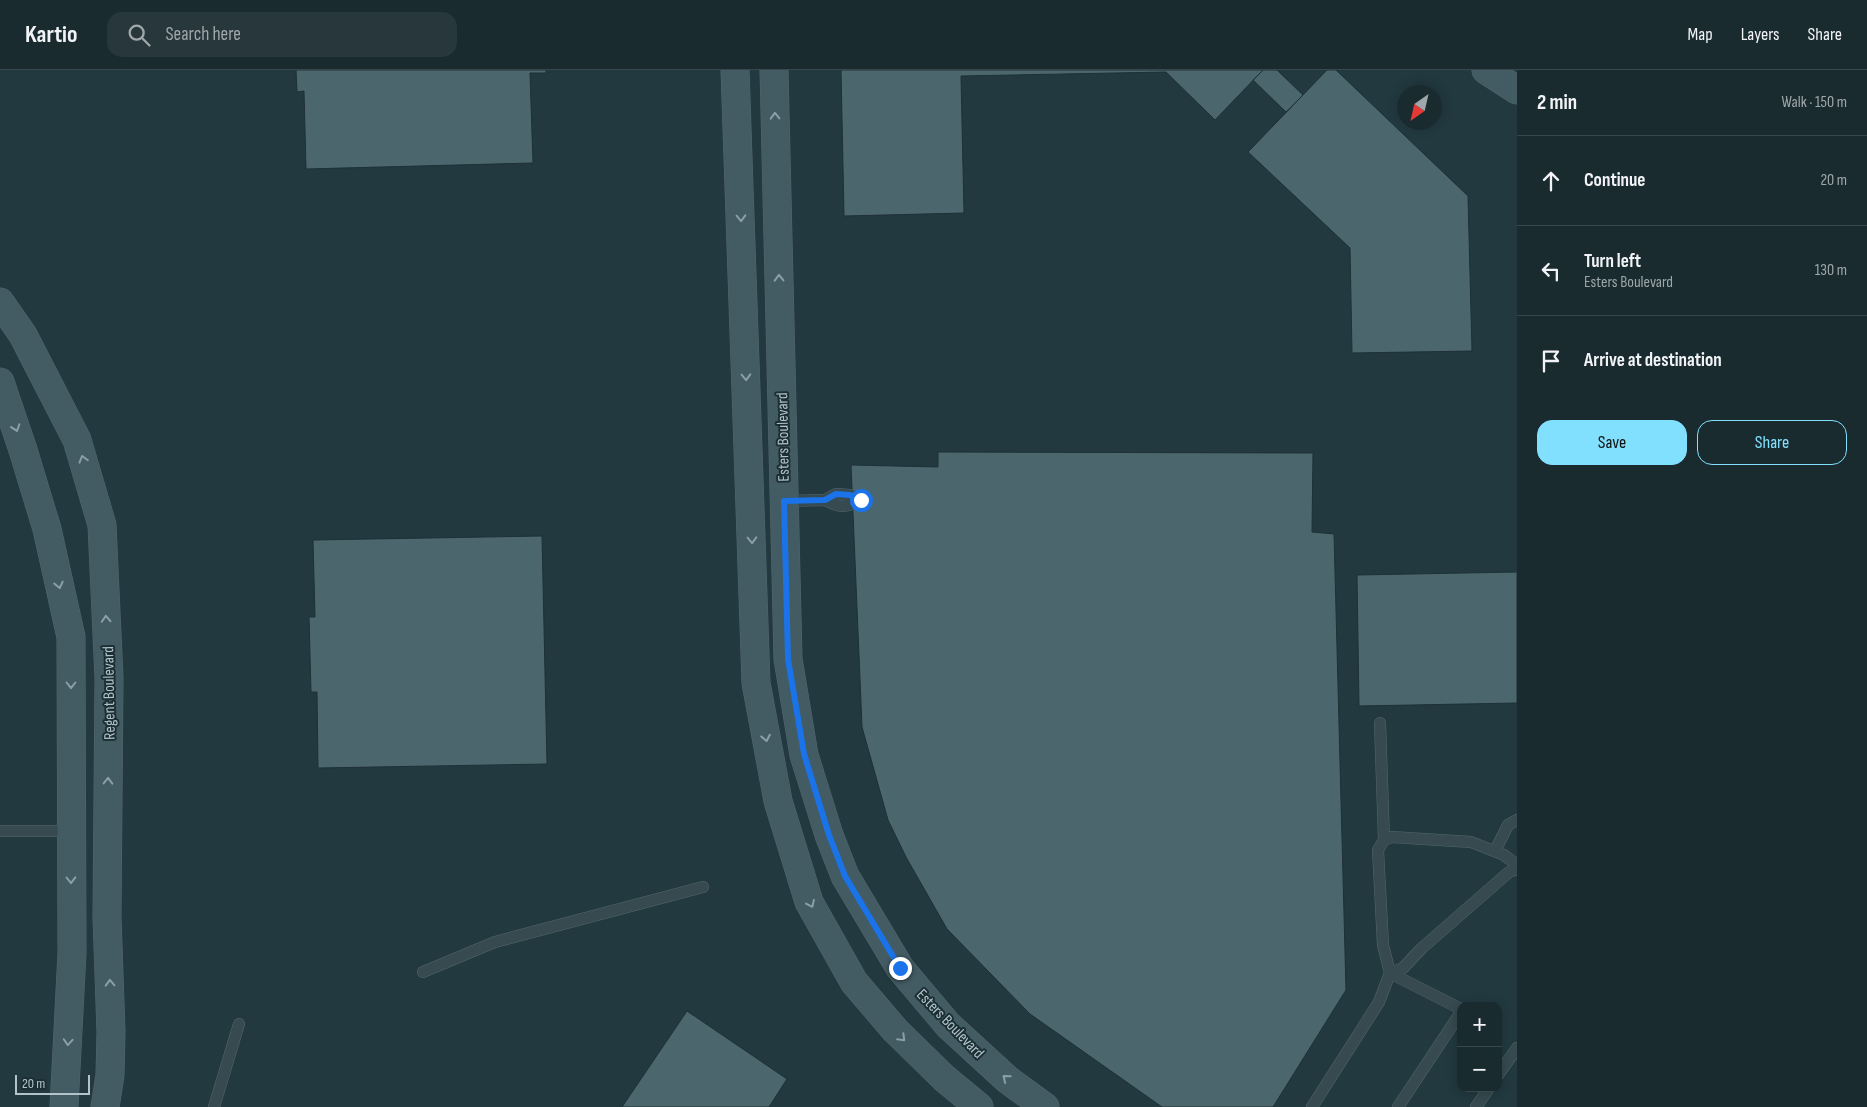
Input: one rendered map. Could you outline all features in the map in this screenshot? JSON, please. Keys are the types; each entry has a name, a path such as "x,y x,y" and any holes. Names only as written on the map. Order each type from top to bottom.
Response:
{"main road":[{"name":"Esters Boulevard","path":"735,70 756,683 778,801 809,902 854,982 902,1037 944,1078 979,1107"},
{"name":"Esters Boulevard","path":"774,70 788,659 804,754 829,835 845,876 900,968 942,1018 1008,1080 1045,1107"},
{"path":"1486,70 1517,90"},
{"name":"Regent Boulevard","path":"0,302 23,335 72,429 102,525 109,678 107,917 112,1032 110,1075 105,1107"},
{"path":"0,382 23,450 46,529 71,636 72,953 64,1107"}],"lane":[{"path":"784,501 825,500"},
{"path":"1312,1107 1379,1002 1390,973 1383,945 1378,850 1384,840 1380,723"},
{"path":"1495,852 1508,825 1517,820"},
{"path":"0,831 71,831"},
{"path":"1384,840 1392,837 1471,842 1504,855 1517,865"},
{"path":"1390,973 1403,968 1422,948 1509,872 1517,869"},
{"path":"423,972 495,942 703,887"},
{"path":"1390,973 1457,1009"},
{"path":"1398,1107 1457,1017"},
{"path":"214,1107 239,1024"},
{"path":"1502,1069 1517,1048"},
{"path":"1476,1107 1486,1092"}],"building":[{"path":"296,70 546,70 546,73 530,73 533,163 306,169 304,91 297,92"},
{"path":"841,70 1263,70 1215,120 1166,72 961,76 964,213 844,216"},
{"path":"1263,70 1277,70 1303,95 1286,112 1253,80"},
{"path":"1327,70 1336,70 1468,196 1472,351 1352,353 1350,248 1248,152"},
{"path":"938,452 1313,453 1312,532 1334,534 1346,990 1273,1107 1162,1107 1030,1014 947,929 906,857 888,820 862,727 851,465 938,467"},
{"path":"542,536 547,764 318,768 317,692 311,692 309,617 315,617 313,540"},
{"path":"1517,572 1517,703 1359,706 1357,575"},
{"path":"687,1011 787,1079 769,1107 622,1107"}],"route":[{"path":"861,500 850,495 836,494 825,500 784,501 788,659 804,754 829,835 845,876 900,968"}]}
